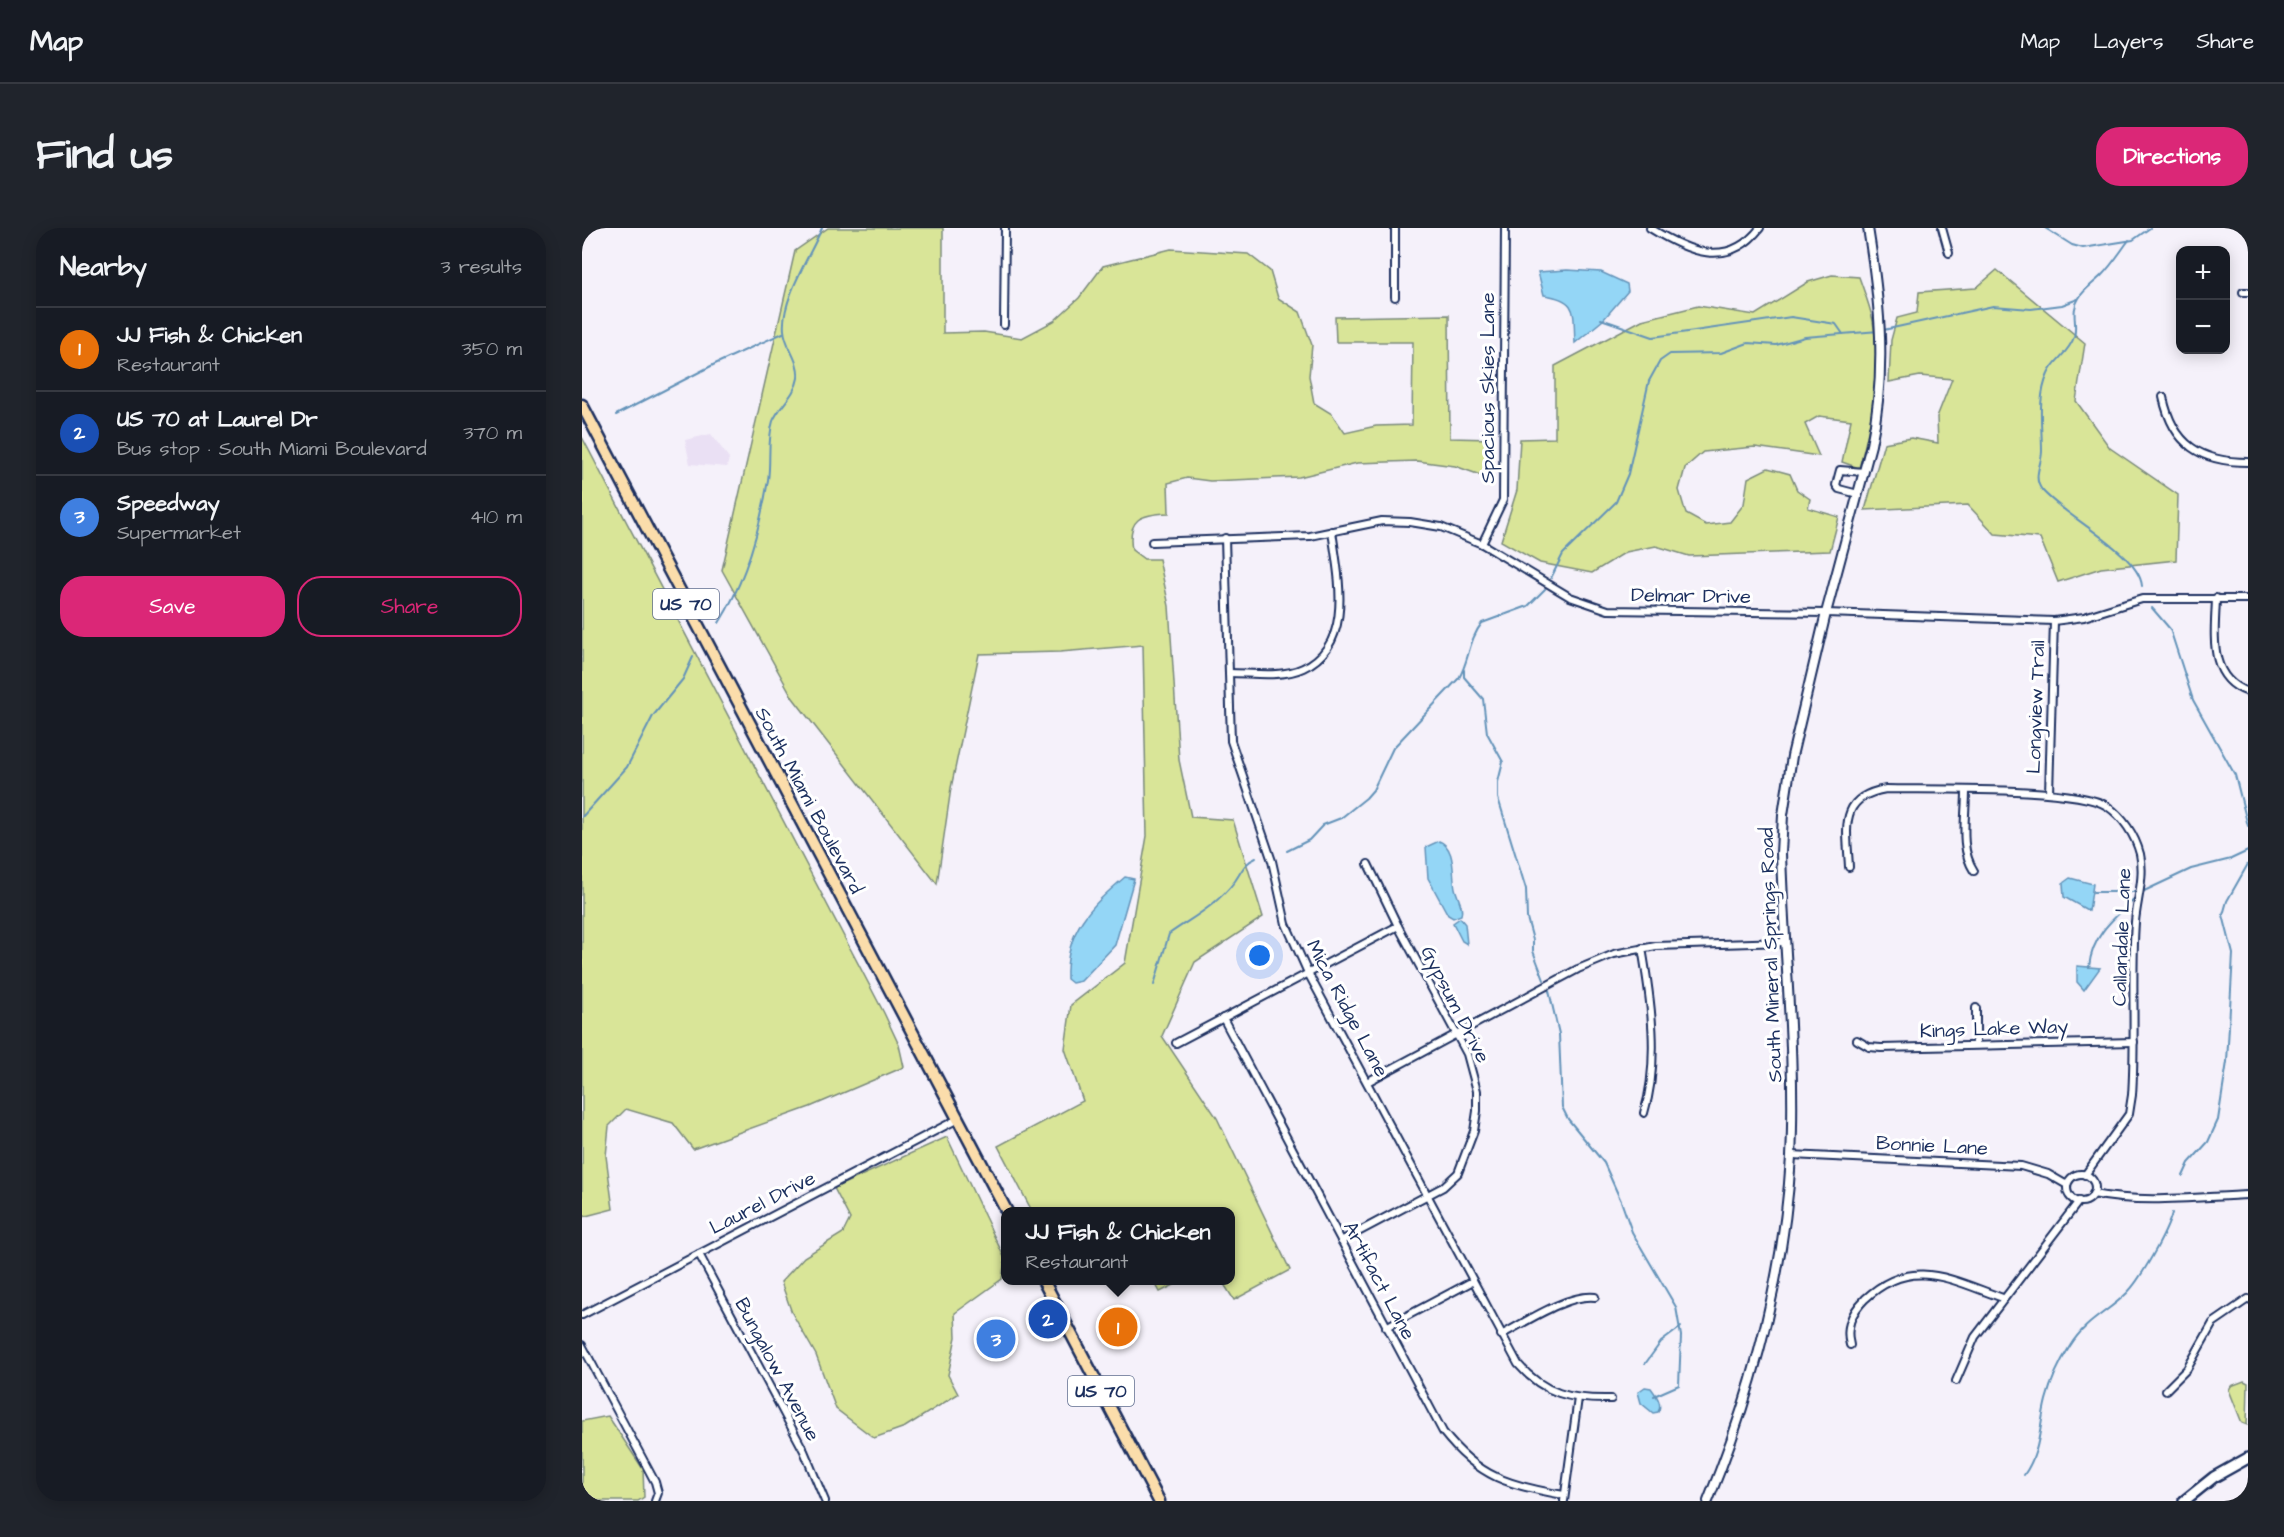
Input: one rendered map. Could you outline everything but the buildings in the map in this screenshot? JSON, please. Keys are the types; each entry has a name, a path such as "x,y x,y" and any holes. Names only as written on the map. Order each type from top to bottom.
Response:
{"highway":[{"name":"South Miami Boulevard","path":"582,405 1004,1207"},
{"name":"US 70","path":"1045,1285 1159,1501"}],"main road":[{"path":"2184,1501 2214,1477 2248,1458"}],"street":[{"path":"1004,325 1005,228"},
{"path":"1395,228 1395,297"},
{"name":"Spacious Skies Lane","path":"1482,544 1503,500 1505,228"},
{"path":"1650,228 1689,250 1709,254 1737,248 1760,228"},
{"name":"South Mineral Springs Road","path":"1708,1501 1738,1424 1761,1346 1777,1274 1791,1155 1791,1087 1781,852 1785,799 1792,756 1826,613 1877,418 1882,375 1882,331 1868,228"},
{"path":"1942,228 1948,253"},
{"path":"2163,397 2169,421 2188,445 2219,461 2248,462"},
{"path":"1858,494 1839,489 1836,485 1840,470 1864,472"},
{"name":"Delmar Drive","path":"1152,542 1310,536 1382,521 1410,522 1441,527 1482,544 1570,597 1608,610 1826,613 2054,621 2084,617 2142,599 2248,599"},
{"path":"1229,673 1285,673 1303,668 1326,651 1336,633 1339,611 1339,582 1332,531"},
{"name":"Mica Ridge Lane","path":"1225,538 1232,741 1272,861 1286,924 1308,973 1518,1364 1530,1379 1542,1387 1578,1398 1611,1399"},
{"path":"2216,598 2217,663 2223,676 2232,686 2248,692"},
{"name":"Longview Trail","path":"2049,794 2054,621"},
{"name":"Callandale Lane","path":"1849,867 1848,815 1855,801 1868,792 1886,789 2064,794 2106,805 2122,819 2133,834 2140,855 2142,879 2135,921 2132,1095 2129,1114 2085,1175"},
{"path":"1966,791 1965,848 1967,860 1974,871"},
{"name":"Gypsum Drive","path":"1341,1241 1428,1197 1458,1173 1474,1131 1477,1091 1467,1054 1398,926 1368,864"},
{"path":"1176,1043 1398,926"},
{"path":"1367,1082 1578,969 1614,954 1642,948 1785,942"},
{"path":"1642,948 1652,1043 1651,1080 1644,1113"},
{"path":"1976,1008 1977,1045"},
{"name":"Artifact Lane","path":"1223,1018 1426,1403 1457,1450 1496,1479 1564,1498"},
{"name":"Kings Lake Way","path":"1857,1040 1869,1047 1881,1048 2134,1041"},
{"name":"Laurel Drive","path":"582,1315 958,1119"},
{"name":"Bonnie Lane","path":"1791,1155 2021,1167 2048,1174 2067,1185"},
{"path":"2076,1175 2085,1175 2094,1185 2093,1194 2087,1200 2079,1201 2071,1197 2067,1185 2076,1175"},
{"path":"2093,1194 2107,1197 2248,1195"},
{"path":"1956,1381 1975,1337 2079,1201"},
{"name":"Bungalow Avenue","path":"699,1254 804,1451 825,1501"},
{"path":"1850,1345 1849,1326 1856,1309 1878,1287 1901,1277 1919,1272 1942,1276 2003,1298"},
{"path":"1386,1327 1473,1281"},
{"path":"1501,1335 1569,1300 1585,1296 1595,1298"},
{"path":"2166,1390 2187,1369 2213,1323 2248,1299"},
{"path":"582,1345 655,1482 658,1492 655,1501"},
{"path":"1564,1498 1578,1398"}],"shaded area":[{"path":"711,434 729,458 727,467 690,464 685,440"}],"green space":[{"path":"828,228 943,228 943,333 984,332 1022,338 1054,321 1079,298 1103,266 1171,249 1248,254 1270,271 1278,298 1300,312 1312,345 1309,376 1314,403 1332,414 1345,433 1376,426 1412,425 1413,342 1336,342 1335,317 1449,315 1450,438 1492,439 1491,454 1483,476 1455,466 1417,461 1357,463 1299,477 1210,481 1187,478 1168,483 1169,513 1143,517 1134,525 1132,531 1132,550 1144,559 1159,559 1169,606 1179,760 1191,817 1233,820 1263,917 1195,962 1162,1036 1217,1118 1290,1270 1234,1300 1225,1285 1235,1285 1235,1207 1030,1207 998,1146 1083,1101 1065,1049 1071,1005 1125,963 1147,836 1143,645 1060,652 979,654 951,788 937,884 793,698 722,570 795,251"},
{"path":"1997,270 2085,343 2076,401 2110,448 2178,495 2176,560 2101,568 2058,582 2040,538 1995,534 1968,505 1865,510 1884,443 1911,438 1938,443 1937,417 1952,379 1920,376 1889,382 1891,340 1897,318 1917,313 1919,292 1976,288"},
{"path":"1832,275 1859,277 1873,321 1876,376 1868,432 1859,468 1842,462 1851,420 1819,416 1805,424 1819,456 1755,447 1703,452 1685,468 1679,490 1686,514 1706,525 1730,522 1744,504 1748,478 1768,468 1790,474 1797,490 1810,499 1808,508 1839,517 1830,551 1689,556 1656,546 1626,552 1592,573 1540,563 1501,541 1517,490 1520,439 1555,438 1555,366 1642,320 1698,306 1755,315 1808,282"},
{"path":"582,437 884,1013 899,1045 904,1067 810,1107 693,1149 673,1123 626,1109 609,1126 606,1156 613,1209 582,1217"},
{"path":"947,1137 1001,1251 1001,1280 955,1313 956,1337 948,1375 958,1394 905,1427 874,1438 836,1409 816,1355 792,1313 781,1282 804,1257 843,1233 850,1219 834,1188"},
{"path":"1156,1285 1174,1285 1160,1292"},
{"path":"2244,1381 2248,1383 2247,1425 2242,1423 2229,1390 2231,1386"},
{"path":"608,1416 643,1469 644,1497 638,1501 582,1501 582,1421"}],"water":[{"path":"1567,270 1601,272 1627,284 1628,291 1603,320 1575,343 1572,309 1563,300 1544,295 1538,272"},
{"path":"1439,841 1444,844 1451,855 1455,888 1462,909 1461,915 1453,918 1448,915 1428,878 1426,847"},
{"path":"1125,877 1134,879 1115,945 1081,981 1072,983 1067,979 1070,946 1082,920 1101,898"},
{"path":"2070,878 2093,884 2089,911 2064,897 2063,883"},
{"path":"1460,918 1465,924 1467,944 1462,941 1453,923"},
{"path":"2077,966 2100,968 2084,990 2077,982"},
{"path":"1645,1387 1651,1388 1657,1397 1660,1406 1658,1412 1653,1413 1641,1403 1638,1392"}],"waterway":[{"path":"719,623 744,572 756,536 768,480 773,421 794,390 798,378 797,365 785,336 784,318 797,278 822,228"},
{"path":"2045,228 2072,245 2083,248 2133,240 2150,228"},
{"path":"2129,240 2105,272 2079,298 2075,308 2072,343 2048,374 2041,402 2042,456 2038,480 2042,490 2053,501 2100,536 2128,561 2138,574 2142,586"},
{"path":"1551,578 1563,554 1616,502 1628,474 1649,381 1660,361 1670,354 1721,353 1748,343 1776,345 1805,337 1879,331 1993,306 2031,309 2062,305 2078,299"},
{"path":"1601,319 1653,337 1791,317 1836,324 1843,334"},
{"path":"616,415 715,364 783,333"},
{"path":"1287,851 1309,840 1323,825 1341,818 1373,790 1393,748 1459,678 1474,636 1482,623 1528,606 1545,589"},
{"path":"2152,608 2170,629 2193,700 2235,775 2248,826"},
{"path":"582,817 627,767 653,716 683,679 693,657"},
{"path":"1464,670 1464,677 1483,699 1487,733 1503,762 1498,782 1498,798 1526,889 1527,918 1533,940 1533,951 1544,980"},
{"path":"2142,892 2191,869 2231,859 2248,851"},
{"path":"1154,985 1169,934 1204,911 1228,890 1246,865 1256,858"},
{"path":"2183,1176 2189,1163 2208,1142 2218,1120 2227,1062 2233,954 2223,915 2227,901 2248,864"},
{"path":"2093,892 2138,892"},
{"path":"2089,967 2094,946 2105,928 2136,898"},
{"path":"1549,991 1559,1034 1562,1107 1568,1119 1604,1163 1632,1232 1676,1307 1681,1336 1679,1385 1654,1396"},
{"path":"2024,1475 2034,1457 2048,1393 2062,1359 2076,1337 2133,1286 2159,1243 2172,1213"},
{"path":"1645,1364 1661,1342 1681,1327"}],"place":[{"name":"US 70 at Laurel Dr","path":"1048,1319"},
{"name":"JJ Fish & Chicken","path":"1118,1327"},
{"name":"Speedway","path":"996,1339"}]}
